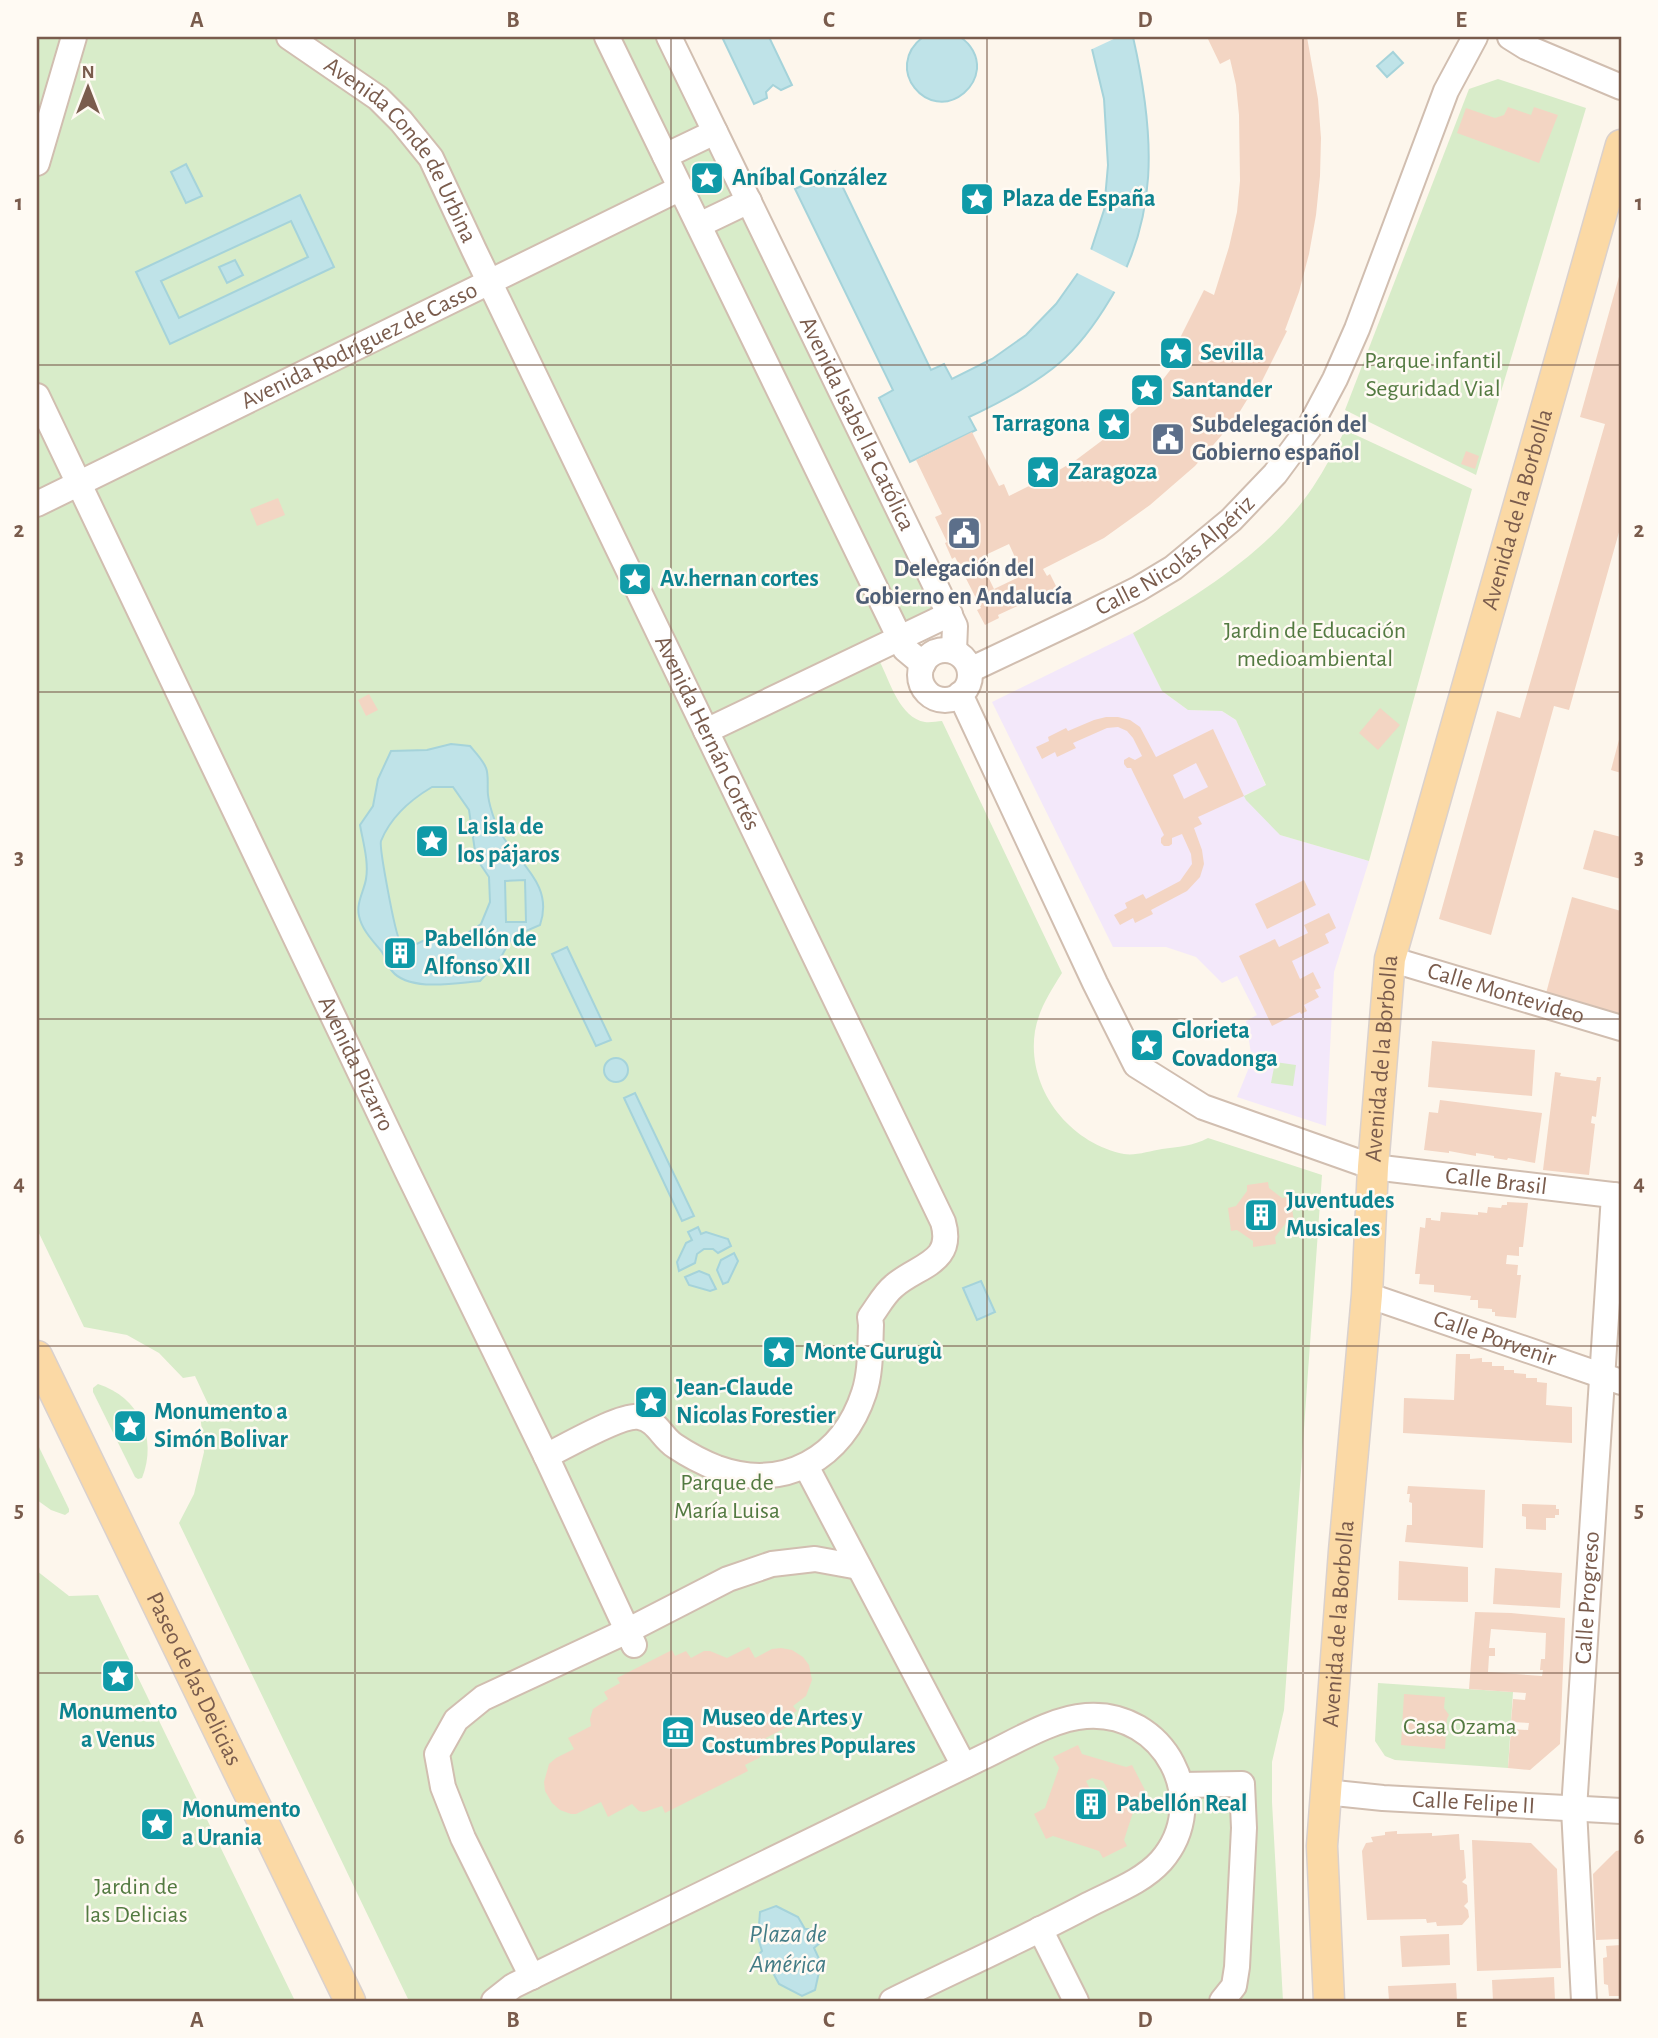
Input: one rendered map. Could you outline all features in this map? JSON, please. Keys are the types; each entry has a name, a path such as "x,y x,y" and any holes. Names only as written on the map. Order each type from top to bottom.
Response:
{"main road":[{"name":"Avenida de la Borbolla","path":"1329,2001 1322,1846 1325,1792 1367,1295 1373,1167 1390,959 1621,145"},
{"name":"Paseo de las Delicias","path":"37,1356 350,2001"}],"street":[{"path":"37,163 74,37"},
{"name":"Avenida Conde de Urbina","path":"289,37 378,98 401,121 431,158 490,281"},
{"path":"607,37 905,649 923,664"},
{"path":"665,156 715,132 669,37"},
{"name":"Calle Nicolás Alpériz","path":"962,661 1104,606 1138,589 1173,568 1231,520 1275,474 1309,428 1335,379 1357,329 1446,92 1475,37"},
{"path":"1510,37 1526,47 1621,87"},
{"name":"Avenida Isabel la Católica","path":"715,132 956,626 962,661"},
{"name":"Avenida Rodríguez de Casso","path":"37,504 681,188"},
{"path":"699,225 748,201"},
{"name":"Avenida Hernán Cortés","path":"490,281 947,1236 944,1251 932,1262 892,1287 870,1318 869,1368 857,1413 829,1450 807,1466"},
{"name":"Avenida Pizarro","path":"37,396 631,1638"},
{"path":"706,732 950,614"},
{"path":"945,650 962,661 968,683 960,694 945,699 929,694 921,680 923,664 928,656 945,650"},
{"name":"Calle Brasil","path":"960,694 1136,1065 1203,1107 1373,1167 1618,1196"},
{"name":"Calle Montevideo","path":"1390,959 1621,1028"},
{"name":"Calle Progreso","path":"1584,2001 1574,1808 1612,1378 1618,1196"},
{"name":"Calle Porvenir","path":"1367,1295 1612,1378"},
{"path":"546,1456 623,1419 639,1417 659,1427 672,1445 717,1468 746,1475 780,1474 807,1466 964,1766"},
{"path":"532,1977 463,1838 443,1787 437,1754 456,1720 483,1698 631,1638 728,1579 772,1563 815,1559 859,1567"},
{"path":"494,2001 513,1986 1053,1724 1087,1716 1117,1719 1146,1732 1158,1743 1176,1770 1183,1801 1174,1840 1149,1872 1136,1881 892,2001"},
{"path":"1181,1786 1242,1784 1244,1828 1237,1967 1234,1986 1222,2001"},
{"name":"Calle Felipe II","path":"1325,1792 1382,1798 1621,1811"},
{"path":"1040,1929 1076,2001"}],"shaded area":[{"path":"1133,633 1162,691 1188,710 1222,711 1236,720 1266,786 1245,795 1280,835 1369,861 1334,972 1326,1126 1237,1097 1252,1060 1246,1021 1257,1015 1237,976 1222,983 1196,957 1166,947 1113,947 992,702"}],"green space":[{"name":"Parque de María Luisa","path":"37,37 683,37 966,620 880,662 902,707 909,714 925,722 942,721 1062,973 1042,1008 1035,1031 1037,1073 1045,1092 1069,1125 1104,1148 1124,1154 1185,1146 1208,1138 1322,1175 1284,1710 1272,1762 1283,2001 409,2001 179,1523 194,1494 204,1452 200,1413 209,1406 195,1376 183,1378 159,1353 127,1335 84,1327 37,1229"},
{"name":"Parque infantil Seguridad Vial","path":"1498,79 1586,108 1476,475 1345,410 1469,89"},
{"name":"Jardin de Educación medioambiental","path":"1345,430 1472,489 1369,861 1280,835 1244,796 1266,785 1236,720 1222,711 1188,710 1162,691 1133,633 1207,587 1276,532 1313,487"},
{"path":"1275,1062 1296,1065 1293,1086 1271,1083"},
{"path":"98,1384 124,1399 141,1421 148,1448 142,1478 135,1477 93,1392 93,1388"},
{"path":"37,1443 69,1509 65,1515 51,1510 37,1500"},
{"name":"Jardin de las Delicias","path":"37,1571 69,1596 98,1595 295,2001 37,2001"},
{"name":"Casa Ozama","path":"1378,1683 1513,1692 1508,1768 1395,1760 1385,1756 1375,1741"}],"water":[{"path":"722,37 769,37 792,85 781,90 773,85 766,92 767,98 754,104"},
{"path":"923,37 960,37 970,47 975,55 977,69 973,82 964,93 950,100 937,101 924,97 915,88 908,76 907,63 912,50"},
{"path":"1081,37 1133,37 1140,73 1149,143 1148,177 1136,243 1123,276 1093,325 1060,363 1002,401 969,417 976,430 910,462 879,398 893,390 795,189 808,183 818,186 822,182 822,176 835,171 931,370 944,364 952,379 992,359 1026,335 1056,304 1091,250 1104,210 1108,165 1104,99 1092,49"},
{"path":"1393,52 1403,63 1387,77 1377,66"},
{"path":"186,164 202,196 186,203 171,172"},
{"path":"300,195 334,267 170,344 136,272","holes":["291,221 308,257 179,318 161,281"]},
{"path":"235,260 243,275 227,283 219,267"},
{"path":"451,744 470,746 479,756 487,771 488,798 495,821 542,895 540,925 512,937 500,959 480,981 433,985 400,978 390,969 382,952 360,921 359,902 367,872 360,825 373,806 378,779 391,751 427,750","holes":["432,787 453,787 469,810 476,858 489,877 490,902 481,924 460,938 425,940 408,948 400,941 395,923 381,841 402,810","525,880 526,922 506,922 505,881"]},
{"path":"567,947 611,1040 596,1046 552,954"},
{"path":"616,1058 624,1062 628,1070 624,1078 616,1082 608,1078 604,1070 608,1062"},
{"path":"635,1093 694,1216 682,1221 624,1098"},
{"path":"698,1227 701,1234 706,1232 728,1239 731,1246 718,1253 713,1249 704,1249 697,1254 695,1263 679,1271 677,1262 686,1243 692,1240 688,1232"},
{"path":"734,1253 738,1261 728,1282 723,1284 717,1270 721,1260"},
{"path":"699,1271 709,1275 716,1289 710,1291 689,1285 685,1277"},
{"path":"981,1281 995,1312 977,1320 963,1288"},
{"name":"Plaza de América","path":"776,1906 798,1917 805,1929 813,1929 821,1942 814,1948 821,1963 815,1990 802,1996 779,1984 772,1971 761,1970 755,1958 762,1951 758,1938 760,1912"}],"pier":[{"path":"1077,37 1118,37 1088,51"},
{"path":"1088,248 1130,269 1119,294 1075,272"}],"building":[{"path":"1207,37 1307,37 1318,99 1320,176 1309,254 1285,330 1287,331 1261,383 1258,382 1234,421 1195,466 1150,505 1104,538 1043,569 1047,576 1050,574 1058,590 998,615 999,618 985,625 977,610 981,608 945,543 947,542 935,517 942,514 916,460 972,432 999,486 1004,484 1009,496 1076,460 1104,439 1151,395 1188,347 1178,342 1204,290 1214,295 1237,212 1240,181 1236,85 1230,59 1220,64","holes":["1009,544 1023,575 994,589 979,558"]},
{"path":"1508,107 1531,115 1534,107 1558,115 1539,163 1457,133 1466,108 1495,118 1504,115"},
{"path":"1620,273 1621,525 1569,710 1554,706 1491,935 1439,919 1497,711 1520,718 1605,424 1580,417"},
{"path":"1466,451 1479,456 1475,469 1461,464"},
{"path":"278,498 285,515 257,526 250,509"},
{"path":"369,694 378,710 366,716 358,700"},
{"path":"1380,708 1400,725 1378,750 1359,733"},
{"path":"1118,717 1130,720 1140,727 1156,757 1213,729 1244,796 1198,817 1202,824 1194,828 1204,864 1200,877 1187,891 1151,910 1153,914 1135,923 1133,918 1120,925 1114,915 1127,908 1125,903 1143,894 1146,899 1180,881 1192,864 1191,854 1182,834 1172,838 1172,844 1169,846 1161,843 1164,835 1131,768 1124,764 1124,760 1129,757 1135,760 1142,756 1127,731 1118,727 1107,728 1073,743 1076,748 1057,757 1055,752 1042,759 1036,747 1049,741 1048,737 1066,728 1068,731 1094,720","holes":["1196,763 1208,787 1184,799 1173,775"]},
{"path":"1621,736 1621,773 1611,770"},
{"path":"1594,830 1621,837 1621,879 1583,869"},
{"path":"1304,880 1316,905 1267,929 1255,904"},
{"path":"1572,897 1621,911 1621,1018 1545,997"},
{"path":"1329,913 1336,928 1325,934 1329,943 1292,961 1300,979 1313,972 1321,988 1315,990 1319,997 1304,1005 1307,1011 1272,1026 1239,956 1275,939 1279,947 1308,933 1304,925"},
{"name":"Pabellón de Alfonso XII","path":"400,942 408,948 408,958 399,962 391,957 391,947"},
{"path":"1432,1041 1535,1050 1532,1096 1428,1087"},
{"path":"1555,1072 1561,1073 1560,1076 1596,1081 1597,1077 1601,1077 1596,1117 1592,1116 1591,1123 1595,1124 1589,1175 1543,1170"},
{"path":"1440,1100 1542,1113 1535,1163 1476,1153 1476,1156 1424,1150 1429,1112 1438,1113"},
{"name":"Juventudes Musicales","path":"1268,1182 1269,1188 1282,1198 1290,1197 1294,1221 1286,1223 1275,1237 1276,1244 1253,1247 1253,1241 1237,1230 1231,1231 1228,1208 1236,1206 1247,1191 1247,1185"},
{"path":"1507,1202 1528,1203 1523,1247 1519,1247 1519,1256 1507,1255 1506,1264 1518,1265 1517,1275 1521,1275 1516,1318 1495,1316 1492,1309 1478,1308 1478,1300 1470,1300 1471,1296 1434,1292 1434,1285 1419,1284 1420,1274 1415,1274 1420,1227 1425,1228 1426,1218 1440,1221 1441,1212 1478,1215 1478,1212 1487,1213 1488,1207 1501,1208 1502,1205 1507,1205"},
{"path":"1456,1354 1470,1354 1470,1359 1482,1358 1482,1362 1492,1362 1492,1366 1504,1366 1504,1370 1514,1370 1514,1373 1526,1374 1526,1378 1537,1378 1537,1382 1547,1383 1546,1405 1572,1407 1572,1443 1403,1433 1404,1398 1454,1400"},
{"path":"1408,1486 1485,1490 1483,1548 1405,1542 1407,1525 1412,1525 1412,1503 1409,1502 1410,1494 1407,1494"},
{"path":"1522,1504 1556,1505 1559,1515 1546,1518 1546,1530 1526,1529"},
{"path":"1399,1561 1468,1567 1468,1602 1398,1600"},
{"path":"1495,1568 1562,1573 1560,1608 1493,1604"},
{"path":"1475,1612 1565,1618 1560,1744 1530,1770 1508,1768 1511,1729 1528,1730 1529,1723 1511,1722 1513,1699 1525,1700 1526,1693 1469,1689","holes":["1491,1629 1546,1633 1545,1659 1541,1659 1542,1676 1488,1672 1489,1656 1495,1656 1495,1648 1489,1648"]},
{"name":"Museo de Artes y Costumbres Populares","path":"749,1647 755,1658 772,1649 792,1650 809,1665 812,1680 806,1696 793,1706 797,1711 785,1718 789,1726 766,1738 766,1751 745,1765 748,1771 665,1813 662,1806 644,1812 632,1804 608,1817 601,1802 571,1814 552,1803 545,1791 544,1782 549,1764 574,1749 568,1738 591,1726 593,1709 608,1699 604,1692 620,1683 617,1678 672,1650 675,1656 686,1651 691,1658 710,1651 727,1658"},
{"name":"Casa Ozama","path":"1404,1694 1445,1697 1444,1708 1449,1715 1445,1749 1401,1745"},
{"name":"Pabellón Real","path":"1078,1745 1082,1754 1126,1767 1132,1765 1145,1790 1139,1794 1124,1840 1127,1846 1103,1858 1099,1851 1053,1836 1046,1839 1034,1814 1045,1808 1059,1768 1053,1757","holes":["1092,1778 1103,1781 1110,1794 1096,1801 1086,1781"]},
{"path":"1397,1831 1397,1834 1432,1833 1432,1836 1459,1834 1460,1850 1464,1850 1466,1878 1462,1882 1467,1885 1468,1902 1464,1906 1469,1917 1462,1925 1437,1926 1436,1922 1427,1923 1426,1919 1367,1920 1362,1851 1366,1843 1373,1842 1371,1837"},
{"path":"1472,1840 1531,1843 1557,1869 1561,1968 1477,1971"},
{"path":"1621,1850 1621,1939 1596,1940 1593,1874 1616,1851"},
{"path":"1449,1934 1450,1965 1402,1967 1400,1936"},
{"path":"1621,1945 1621,1996 1609,1996 1608,1985 1604,1984 1603,1958 1607,1957 1606,1946"},
{"path":"1554,1977 1555,2001 1493,2001 1492,1980"},
{"path":"1456,1983 1457,2001 1389,2001 1388,1986"}],"place":[{"name":"Aníbal González","path":"707,178"},
{"name":"Plaza de España","path":"977,199"},
{"name":"Sevilla","path":"1176,353"},
{"name":"Santander","path":"1147,390"},
{"name":"Tarragona","path":"1114,424"},
{"name":"Subdelegación del Gobierno español","path":"1168,439"},
{"name":"Zaragoza","path":"1043,472"},
{"name":"Delegación del Gobierno en Andalucía","path":"964,533"},
{"name":"Av.hernan cortes","path":"635,579"},
{"name":"La isla de los pájaros","path":"432,841"},
{"name":"Pabellón de Alfonso XII","path":"400,953"},
{"name":"Glorieta Covadonga","path":"1147,1045"},
{"name":"Juventudes Musicales","path":"1261,1215"},
{"name":"Monte Gurugù","path":"779,1352"},
{"name":"Jean-Claude Nicolas Forestier","path":"651,1402"},
{"name":"Monumento a Simón Bolivar","path":"130,1426"},
{"name":"Monumento a Venus","path":"118,1676"},
{"name":"Museo de Artes y Costumbres Populares","path":"678,1732"},
{"name":"Pabellón Real","path":"1091,1804"},
{"name":"Monumento a Urania","path":"157,1824"}]}
